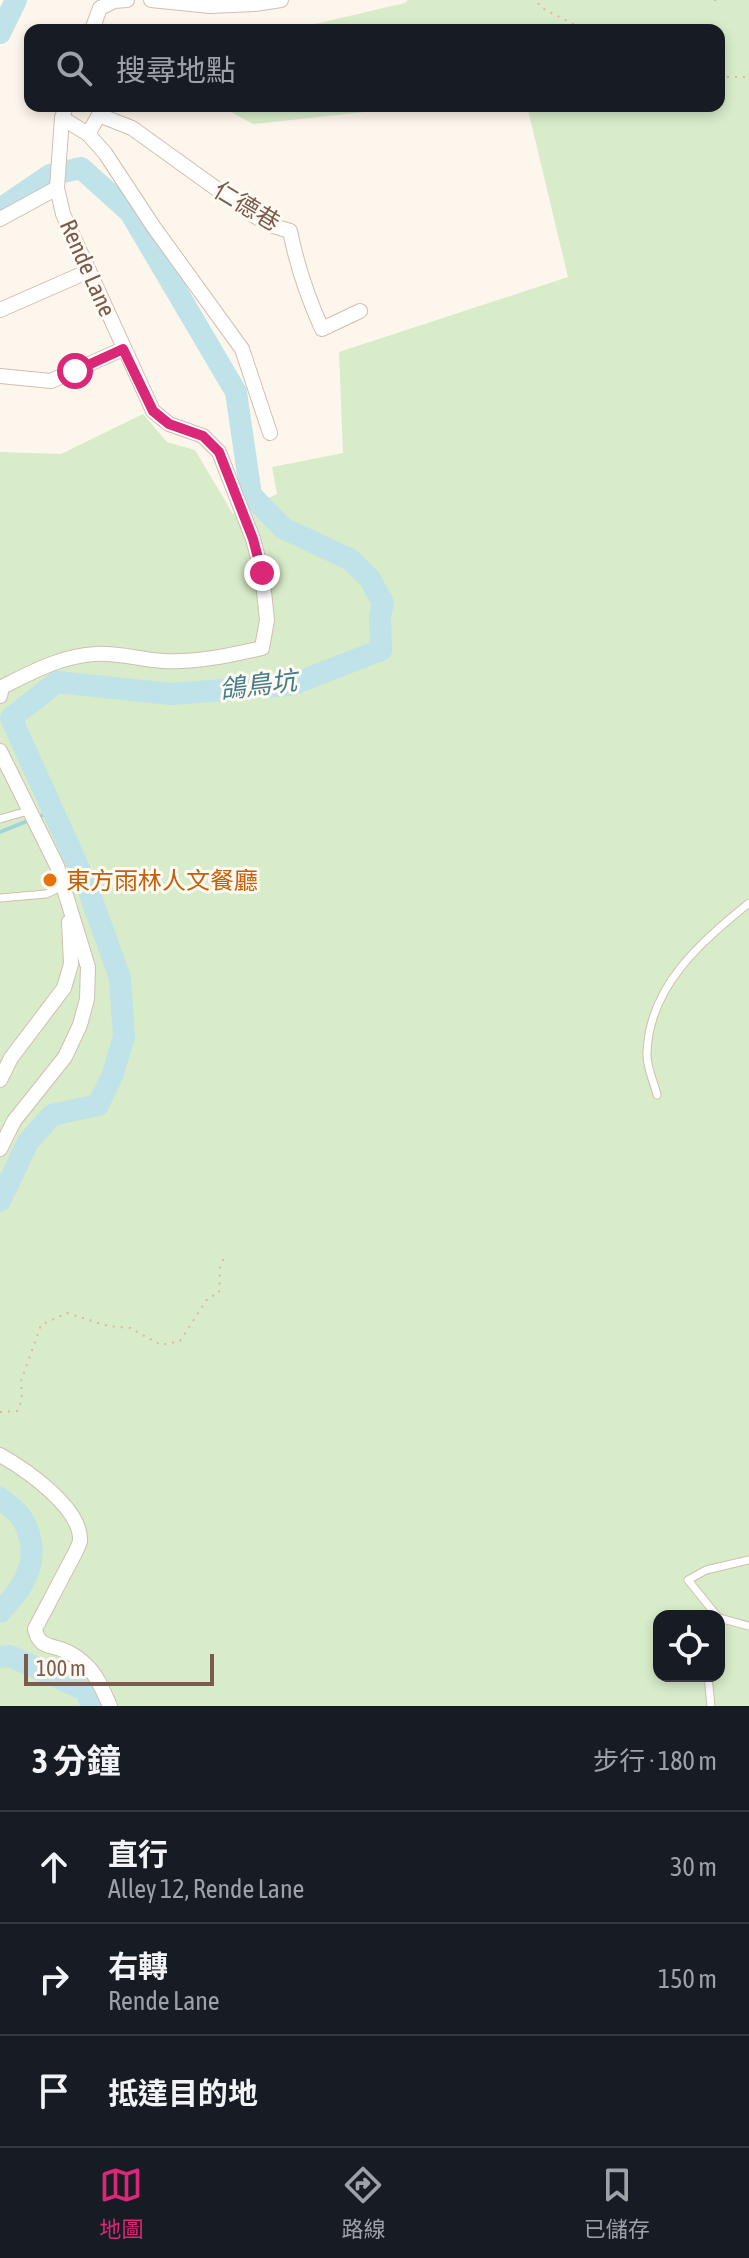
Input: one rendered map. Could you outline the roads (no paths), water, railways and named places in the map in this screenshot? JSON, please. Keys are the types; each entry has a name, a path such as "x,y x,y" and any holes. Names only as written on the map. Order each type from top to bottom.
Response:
{"street":[{"path":"94,24 100,8 114,1 127,0"},
{"path":"151,0 210,6 281,0"},
{"name":"仁德巷","path":"88,134 99,115 132,128 253,215 270,225 290,231 297,267 322,329 360,311"},
{"path":"63,118 88,134 105,153 153,226 242,349 270,433"},
{"name":"Rende Lane","path":"0,696 2,687 39,668 96,653 165,661 231,655 262,648 267,620 262,573 253,539 219,452 203,436 169,424 153,411 63,214 58,184 63,118"},
{"path":"0,219 58,184"},
{"path":"0,310 89,271"},
{"path":"0,376 51,381 123,349"},
{"path":"0,751 57,866 88,967 87,999 80,1025 65,1057 14,1121 0,1149"},
{"path":"0,1080 11,1058 64,988 71,964 65,892"},
{"path":"0,1455 19,1465 60,1499 73,1517 80,1539 35,1629 36,1637 45,1646 68,1652 88,1666 110,1706"}],"lane":[{"path":"0,819 28,811"},
{"path":"0,898 65,892"},
{"path":"657,1095 646,1055 660,997 674,973 724,923 749,903"},
{"path":"712,1610 688,1580 706,1570 749,1560"},
{"path":"725,1619 749,1626"},
{"path":"709,1682 711,1706"}],"waterway":[{"name":"鴿鳥坑","path":"0,33 16,0"},
{"name":"鴿鳥坑","path":"0,209 50,175 81,168 130,212 236,392 251,495 283,528 351,560 370,579 383,603 380,616 381,650 291,685 171,694 57,682 11,718 87,886 120,978 124,1037 112,1076 98,1105 52,1115 28,1142 0,1201"},
{"path":"0,832 53,811"},
{"name":"鴿鳥坑","path":"0,1498 21,1517 32,1546 29,1570 24,1581 0,1612"},
{"name":"鴿鳥坑","path":"0,1657 10,1656 87,1691 91,1706"}],"place":[{"name":"東方雨林人文餐廳","path":"50,880"}]}
